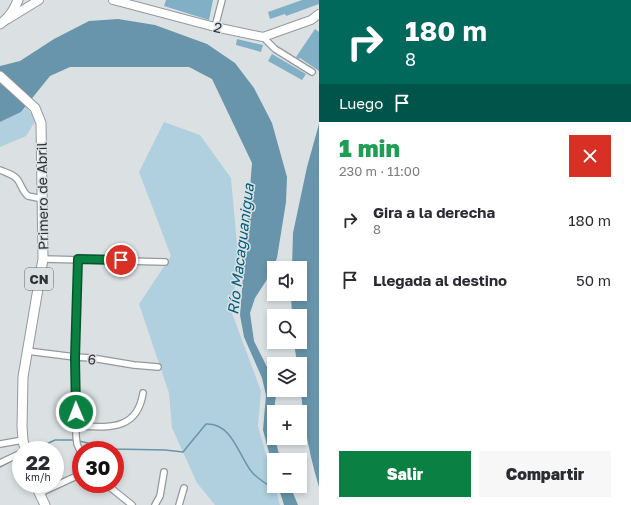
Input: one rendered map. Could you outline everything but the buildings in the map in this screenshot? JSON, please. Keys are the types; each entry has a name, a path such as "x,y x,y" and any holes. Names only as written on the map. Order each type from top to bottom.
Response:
{"main road":[{"path":"3,22 15,9 18,0"},
{"path":"3,22 39,0"},
{"name":"2","path":"113,0 215,27 263,37"},
{"path":"263,37 311,20 319,14"},
{"name":"Primero de Abril","path":"0,76 34,108 41,123 43,259 23,377 22,440"},
{"path":"40,494 45,505"}],"street":[{"path":"215,27 222,0"},
{"path":"263,37 275,49 312,72"},
{"path":"0,170 14,176 19,181 23,191 28,196 43,199"},
{"path":"43,259 165,262"},
{"path":"77,441 75,358 78,259"},
{"name":"6","path":"27,351 158,367"},
{"path":"76,426 110,428 120,425 129,420 135,414 142,400 143,392"},
{"path":"0,444 22,440"},
{"path":"0,463 12,457"},
{"path":"155,505 160,496 164,472"},
{"path":"40,494 72,478"},
{"path":"179,505 184,488"},
{"path":"117,493 132,505"}],"shaded area":[{"path":"118,19 155,25 207,44 235,63 254,88 272,123 287,177 286,202 277,258 276,261 267,261 267,279 255,298 250,313 254,341 267,367 267,397 276,397 275,405 267,405 267,445 263,430 266,395 262,378 244,337 240,315 252,163 212,79 189,67 70,67 50,76 21,112 0,122 0,66 20,61 54,39 89,21"},
{"path":"26,107 36,120 26,136 0,147 0,122 21,112"},
{"path":"164,122 200,135 231,178 238,256 232,313 261,391 258,426 267,458 267,493 277,493 280,505 215,505 197,483 172,428 169,393 139,304 171,256 139,172"},
{"path":"319,124 319,487 307,436 307,405 302,405 301,397 307,397 307,357 296,357 295,349 307,349 307,309 292,309 291,301 307,301 307,261 292,261 293,233 307,167"},
{"path":"267,445 277,445 279,453 269,453"},
{"path":"280,493 293,493 298,505 284,505"}],"waterway":[{"path":"124,449 183,452 206,424 215,425 228,434 254,475 267,484"},
{"path":"53,441 75,440"},
{"path":"0,467 12,461"}],"route":[{"path":"76,412 75,358 78,259 121,260"}],"water label":[{"name":"Río Macaguanigua","path":"240,249"}]}
